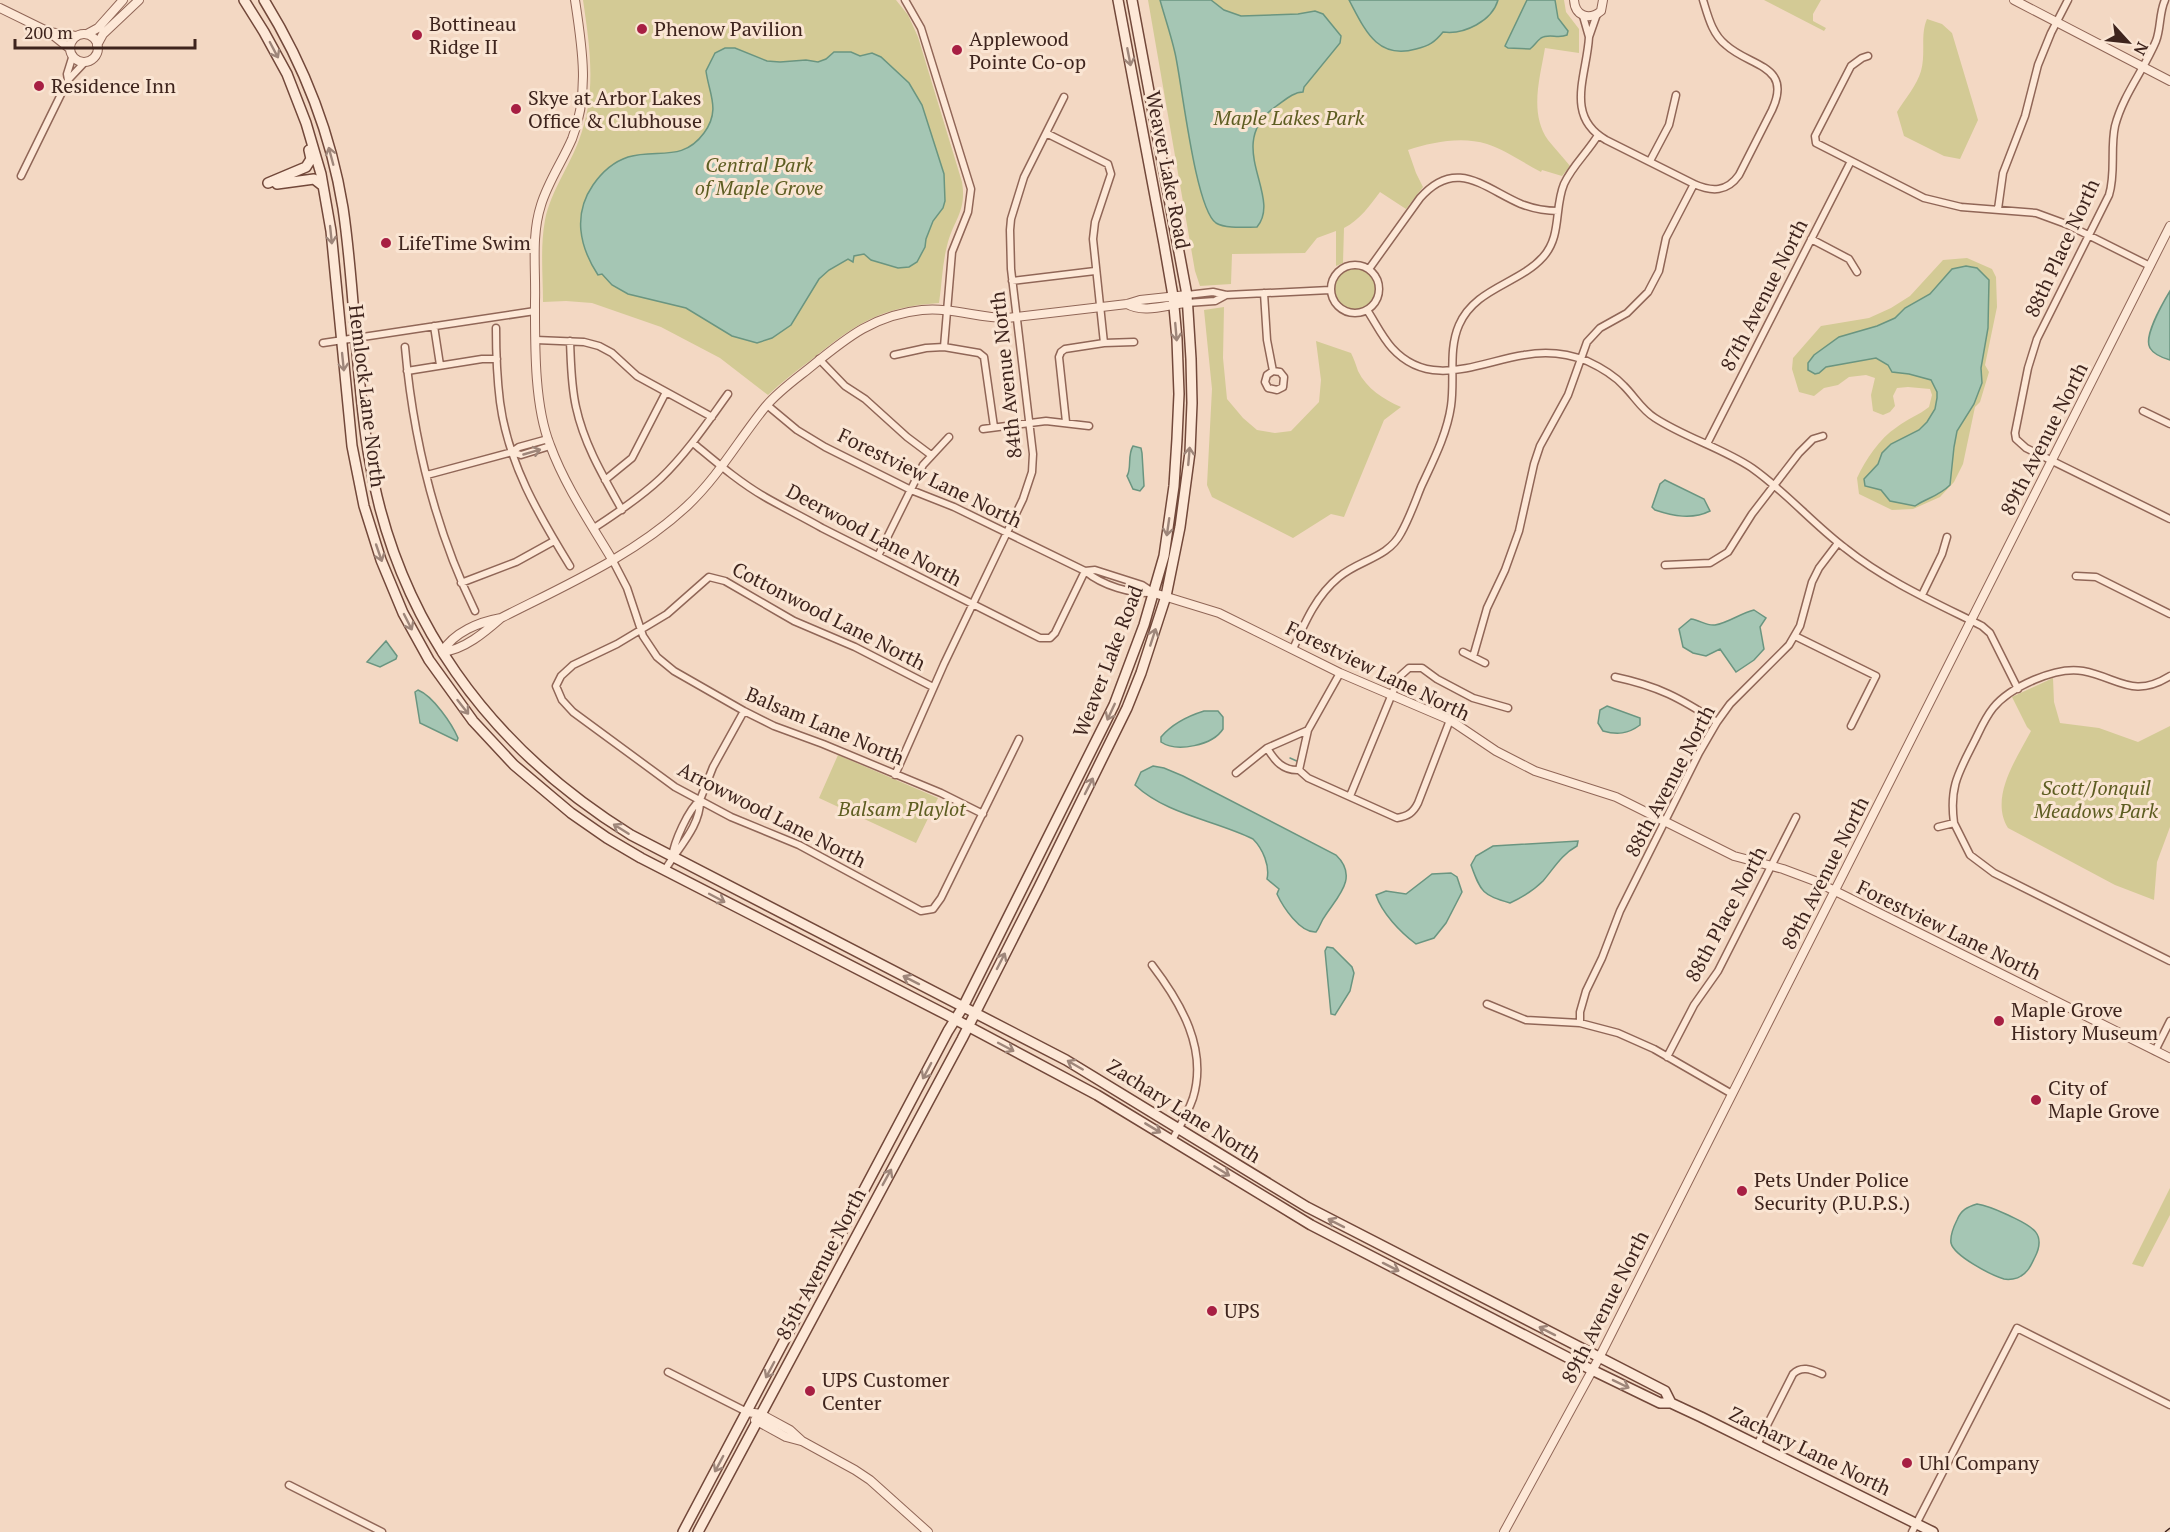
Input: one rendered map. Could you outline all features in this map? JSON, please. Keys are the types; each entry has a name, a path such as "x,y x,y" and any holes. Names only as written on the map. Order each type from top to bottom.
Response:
{"main road":[{"name":"Hemlock Lane North","path":"244,0 277,55 298,101 316,156 329,218 352,446 366,513 393,591 429,660 473,721 514,765 539,788 594,830 665,870"},
{"name":"Hemlock Lane North","path":"264,0 303,73 330,150 345,225 366,439 377,498 390,543 421,615 442,652 488,715 543,772 598,814 672,857"},
{"name":"Weaver Lake Road","path":"955,1020 1094,749 1114,705 1132,661 1164,556 1174,486 1179,394 1173,300 1118,0"},
{"name":"Weaver Lake Road","path":"975,1013 1128,708 1166,596 1180,527 1190,452 1192,392 1187,299 1132,0"},
{"path":"298,101 298,116 310,154 310,163 306,167 268,183 314,179 323,186"},
{"name":"Zachary Lane North","path":"672,857 1066,1060 1307,1208 1665,1391 1671,1403"},
{"name":"Zachary Lane North","path":"665,870 1085,1088 1311,1225 1592,1370 1660,1403 1671,1403 1757,1445 1914,1528 1933,1532"},
{"name":"85th Avenue North","path":"698,1532 975,1013"},
{"name":"85th Avenue North","path":"683,1532 955,1020"},
{"path":"1085,1088 1092,1085 1100,1087 1123,1099 1136,1102"}],"street":[{"path":"49,32 76,36 87,34 98,28 123,0"},
{"path":"21,177 68,80 84,63 96,56 103,34 139,0"},
{"path":"575,0 584,76 582,96 573,137 540,206 534,248 538,393 549,442 573,494 613,561"},
{"path":"905,0 921,28 971,189 969,212 952,252 944,347"},
{"path":"1574,0 1578,12 1583,16 1590,17 1597,14"},
{"path":"1610,0 1603,3 1589,37 1588,57 1580,100 1582,114 1588,125 1598,135 1650,162 1694,184 1716,190 1725,188 1733,182 1776,102 1778,84 1763,66 1725,45 1712,26 1702,0"},
{"path":"2014,0 2170,81"},
{"path":"1998,209 2002,173 2025,116 2041,57 2068,0"},
{"name":"88th Place North","path":"2165,0 2157,39 2119,113 2113,141 2111,188 2037,339 2028,368 2014,433 2020,444 2170,519"},
{"path":"0,8 49,32 69,48"},
{"path":"1583,16 1589,37"},
{"path":"87,34 94,38 98,45"},
{"path":"68,80 67,74 72,58 69,48 76,36"},
{"path":"1868,57 1862,58 1851,66 1815,136 1816,143 1924,198 1961,207 2036,213 2089,235 2150,266"},
{"path":"72,58 84,63"},
{"path":"1650,162 1671,119 1676,95"},
{"name":"84th Avenue North","path":"895,775 933,687 974,605 1028,487 1032,471 1030,423 1009,249 1011,219 1024,177 1064,97"},
{"path":"1046,133 1108,164 1111,174 1095,222 1093,239 1104,343"},
{"path":"1293,649 1312,609 1327,588 1347,572 1383,553 1401,534 1444,433 1451,408 1454,342 1461,322 1482,297 1535,265 1543,257 1556,234 1558,211 1566,181 1598,135"},
{"name":"87th Avenue North","path":"1707,444 1851,161"},
{"path":"1369,269 1430,188 1453,177 1469,178 1520,203 1540,210 1558,211"},
{"path":"1473,657 1486,608 1505,570 1519,531 1540,446 1568,395 1587,342 1608,322 1636,307 1648,292 1659,271 1666,238 1694,184"},
{"name":"89th Avenue North","path":"1504,1532 1599,1358 2170,226"},
{"path":"1811,239 1849,259 1857,272"},
{"path":"1351,265 1369,269 1375,275 1379,290 1377,298 1367,310 1359,313 1343,310 1337,305 1330,290 1333,279 1340,270 1351,265"},
{"path":"1012,281 1095,271"},
{"path":"429,660 442,652 453,651 501,618 613,561 662,527 687,506 722,468 767,405 848,336 870,325 911,312 946,309 989,317 1016,317 1127,304 1134,301 1187,299 1215,301 1226,295 1330,290"},
{"path":"1264,293 1267,340 1273,371"},
{"path":"1367,310 1389,345 1408,361 1425,367 1452,371 1533,354 1555,353 1596,365 1614,376 1638,404 1655,418 1749,467 1775,485 1838,543 1863,562 1990,633 2018,688"},
{"path":"323,343 535,311"},
{"path":"434,326 440,365"},
{"path":"496,328 500,402 512,453 527,492 570,566"},
{"path":"536,340 584,342 606,349 637,376 712,417"},
{"path":"570,341 575,404 580,423 591,454 622,510"},
{"path":"1066,422 1060,352 1065,349 1104,343 1134,342"},
{"path":"405,347 417,434 427,475 461,583 475,611"},
{"path":"894,355 926,348 944,347 980,353 984,357 994,427"},
{"path":"407,371 482,359 497,359"},
{"path":"819,359 845,386 865,399 907,437 931,455"},
{"path":"605,480 632,458 666,392"},
{"path":"594,528 622,510 662,478 693,443 728,394"},
{"name":"Forestview Lane North","path":"767,405 816,442 911,490 954,507 1085,571 1102,572 1145,586 1154,593 1219,613 1340,673 1450,720 1514,761 1546,775 1603,791 1734,856 1798,874 2170,1058"},
{"path":"2143,411 2170,424"},
{"path":"983,429 1030,423 1066,422 1089,426"},
{"path":"878,556 923,465 949,436"},
{"path":"1665,565 1710,563 1723,556 1733,547 1752,514 1805,446 1813,439 1823,436"},
{"path":"427,475 512,453 519,447 549,442"},
{"name":"Deerwood Lane North","path":"693,443 722,468 765,497 1040,638 1050,638 1055,633 1085,571"},
{"path":"1922,595 1942,554 1947,537"},
{"path":"461,583 516,562 554,541"},
{"name":"88th Avenue North","path":"1580,1023 1580,1012 1586,991 1602,958 1620,911 1717,722 1739,693 1782,653 1795,636 1819,568 1838,543"},
{"name":"Balsam Lane North","path":"613,561 627,588 640,630 663,663 774,726 941,793 983,814"},
{"path":"2076,576 2096,577 2170,614"},
{"name":"Cottonwood Lane North","path":"640,630 667,614 709,577 725,581 794,621 855,647 933,687"},
{"name":"Arrowwood Lane North","path":"640,630 573,665 561,676 556,686 562,700 573,712 660,777 700,800 732,817 799,844 915,909 930,910 941,898 983,814"},
{"path":"1795,636 1876,676 1851,726"},
{"path":"1463,652 1485,663"},
{"path":"1350,796 1403,671 1416,667 1422,668 1437,680 1473,698 1508,708"},
{"path":"2170,676 2151,686 2141,687 2129,686 2083,671 2060,671 2018,688 1993,708 1958,774 1952,793 1954,823 1970,855 1994,873 2170,961"},
{"path":"1299,770 1308,730 1340,673"},
{"path":"1615,677 1648,684 1671,693 1717,722"},
{"path":"665,870 691,829 713,767 744,711"},
{"path":"1268,748 1276,762 1283,767 1299,770 1308,778 1397,818 1413,812 1450,720"},
{"path":"1236,773 1268,748 1308,730"},
{"path":"983,814 1018,739"},
{"name":"88th Place North","path":"1667,1057 1694,1005 1718,971 1796,817"},
{"path":"1938,827 1954,823"},
{"path":"1152,965 1179,1003 1190,1026 1194,1047 1196,1074 1194,1096 1172,1140"},
{"path":"1487,1004 1526,1020 1580,1023 1618,1032 1732,1094"},
{"path":"2155,1051 2170,1021"},
{"path":"1914,1528 2017,1328 2170,1405"},
{"path":"1757,1445 1793,1374 1805,1368 1822,1374"},
{"path":"668,1372 759,1418 786,1437 802,1441 843,1462 870,1480 928,1532"},
{"path":"289,1485 382,1532"}],"green space":[{"name":"Central Park of Maple Grove","path":"583,0 896,0 908,15 918,37 962,182 963,201 945,253 939,303 884,313 855,327 768,395 720,358 661,327 592,303 543,302 542,251 545,220 551,199 579,140 588,105 590,53"},
{"name":"Maple Lakes Park","path":"1148,0 1564,0 1566,12 1579,29 1579,53 1545,48 1537,107 1542,130 1570,166 1562,176 1542,170 1541,172 1508,153 1487,144 1467,140 1437,142 1408,150 1423,187 1406,209 1380,192 1360,217 1344,228 1343,263 1336,266 1336,231 1317,238 1305,253 1232,254 1231,284 1200,286 1195,271"},
{"path":"1764,0 1821,0 1813,14 1813,21 1826,28 1824,31"},
{"path":"1927,19 1942,24 1952,33 1978,120 1960,159 1944,156 1904,136 1897,112 1914,87 1921,71"},
{"path":"1967,258 1992,269 1996,277 1997,307 1985,365 1989,372 1980,402 1975,407 1963,464 1954,482 1940,497 1913,509 1892,510 1859,494 1857,478 1884,437 1929,407 1932,395 1930,389 1897,388 1893,396 1895,406 1883,415 1873,411 1871,395 1875,378 1866,375 1849,377 1838,385 1824,388 1814,396 1799,392 1792,369 1793,358 1821,326 1869,318 1891,308 1910,296 1943,260"},
{"path":"1355,268 1370,274 1376,289 1370,304 1355,310 1340,304 1334,289 1340,274"},
{"path":"1224,307 1223,358 1227,399 1257,430 1275,433 1291,431 1319,402 1321,380 1316,341 1351,353 1366,383 1382,397 1401,407 1384,420 1344,517 1331,514 1293,538 1212,497 1207,485 1212,389 1204,310"},
{"name":"Scott/Jonquil Meadows Park","path":"2053,678 2054,702 2060,723 2099,728 2138,742 2170,726 2170,827 2157,862 2154,900 2115,885 2008,828 2003,816 2003,791 2013,765 2031,731 2012,697"},
{"name":"Balsam Playlot","path":"838,755 938,798 916,843 819,798"},
{"path":"2170,1188 2170,1215 2143,1267 2132,1264"}],"shaded area":[{"path":"1160,0 1211,0 1224,10 1241,16 1298,14 1315,11 1323,14 1341,36 1340,43 1304,87 1303,92 1285,100 1260,122 1254,137 1253,153 1263,201 1263,215 1257,227 1220,225 1208,213 1190,144 1175,53"},
{"path":"1349,0 1498,0 1490,14 1476,25 1460,31 1443,32 1428,45 1403,51 1391,50 1374,40"},
{"path":"1527,0 1555,0 1558,18 1568,31 1567,35 1544,37 1530,49 1505,46"},
{"path":"725,48 735,48 767,61 780,62 806,60 818,62 834,52 851,52 860,56 872,53 881,57 909,83 922,105 944,174 943,208 933,221 925,247 917,262 909,267 898,268 871,260 864,254 854,256 853,262 848,259 819,279 791,325 772,338 757,343 732,336 686,308 628,294 612,285 602,274 598,275 586,253 581,230 583,207 587,196 596,180 608,168 628,157 669,153 687,148 704,133 712,117 713,109 706,71 715,53"},
{"path":"1966,266 1977,268 1989,280 1988,328 1981,368 1982,383 1974,404 1957,431 1950,485 1942,492 1915,506 1890,501 1881,490 1865,486 1864,479 1878,464 1882,453 1891,444 1919,430 1927,422 1935,409 1937,398 1937,392 1931,380 1892,372 1888,365 1876,358 1826,367 1815,374 1808,370 1808,363 1814,355 1839,337 1895,318 1905,308 1930,294 1952,269"},
{"path":"2170,291 2170,360 2154,353 2150,348 2149,336"},
{"path":"1133,446 1141,448 1142,453 1144,486 1140,491 1133,489 1127,476"},
{"path":"1665,480 1704,499 1710,511 1682,516 1655,510 1652,507 1660,484"},
{"path":"1754,610 1766,618 1760,627 1764,649 1754,660 1736,672 1720,649 1706,656 1693,653 1683,647 1679,629 1691,619 1715,625"},
{"path":"386,641 397,656 396,659 380,667 367,662"},
{"path":"418,690 430,698 447,718 458,738 457,741 420,723 415,692"},
{"path":"1607,706 1640,718 1640,725 1622,733 1603,731 1598,723 1600,710"},
{"path":"1204,711 1218,711 1223,717 1223,729 1218,735 1194,746 1176,747 1161,742 1161,737 1175,724"},
{"path":"1153,766 1183,776 1336,855 1343,863 1346,879 1340,894 1316,932 1298,924 1283,906 1277,894 1279,889 1267,879 1265,858 1253,839 1176,810 1135,785 1141,772"},
{"path":"1578,841 1577,846 1563,857 1539,885 1528,894 1510,903 1484,892 1471,865 1476,856 1493,846"},
{"path":"1451,873 1457,877 1462,892 1446,923 1434,938 1416,944 1392,922 1376,895 1386,891 1406,894 1432,874"},
{"path":"1327,947 1333,948 1352,967 1354,973 1350,991 1335,1015 1331,1014 1325,951"},
{"path":"1977,1204 1993,1208 2034,1230 2039,1241 2038,1248 2024,1274 2015,1279 1998,1277 1974,1264 1954,1248 1951,1237 1960,1214 1970,1206"}],"waterway":[{"path":"1290,758 1299,762"}],"railway":[{"path":"2165,1532 2170,1528"}],"place":[{"name":"Phenow Pavilion","path":"642,29"},
{"name":"Bottineau Ridge II","path":"417,35"},
{"name":"Applewood Pointe Co-op","path":"957,50"},
{"name":"Residence Inn","path":"39,86"},
{"name":"Skye at Arbor Lakes Office & Clubhouse","path":"516,109"},
{"name":"LifeTime Swim","path":"386,243"},
{"name":"Maple Grove History Museum","path":"1999,1021"},
{"name":"City of Maple Grove","path":"2036,1100"},
{"name":"Pets Under Police Security (P.U.P.S.)","path":"1742,1191"},
{"name":"UPS","path":"1212,1311"},
{"name":"UPS Customer Center","path":"810,1391"},
{"name":"Uhl Company","path":"1907,1463"}]}
